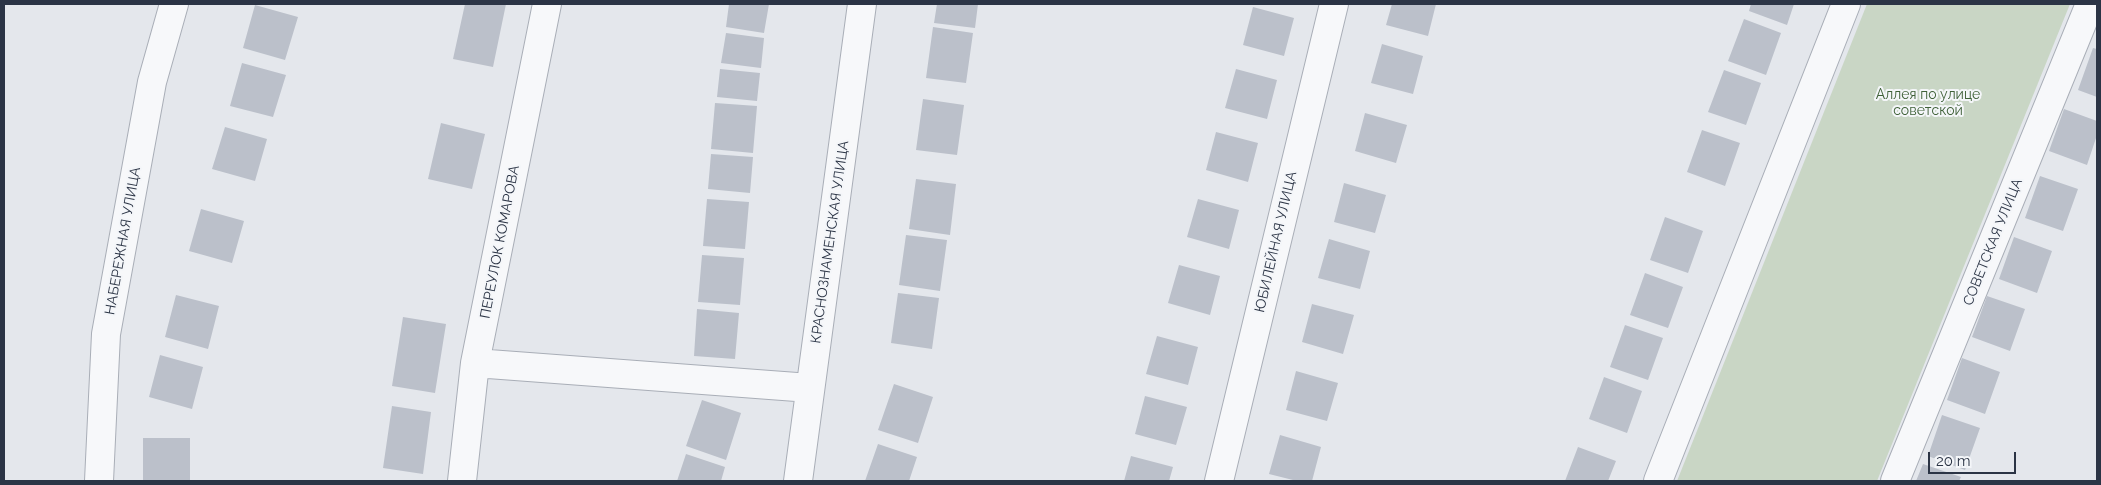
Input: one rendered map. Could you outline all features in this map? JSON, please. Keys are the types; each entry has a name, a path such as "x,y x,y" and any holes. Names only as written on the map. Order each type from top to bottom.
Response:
{"street":[{"name":"НАБЕРЕЖНАЯ УЛИЦА","path":"99,481 106,334 152,82 174,4"},
{"name":"ПЕРЕУЛОК КОМАРОВА","path":"462,481 475,363 547,4"},
{"name":"КРАСНОЗНАМЕНСКАЯ УЛИЦА","path":"798,481 862,4"},
{"name":"ЮБИЛЕЙНАЯ УЛИЦА","path":"1219,481 1334,4"},
{"path":"1658,481 1846,4"},
{"name":"СОВЕТСКАЯ УЛИЦА","path":"1895,481 2090,4"},
{"path":"475,363 810,388"}],"green space":[{"name":"Аллея по улице советской","path":"1867,4 2070,4 1877,481 1677,481"}],"building":[{"path":"465,4 506,4 493,67 453,59"},
{"path":"729,4 769,4 764,33 726,27"},
{"path":"937,4 978,4 975,28 934,23"},
{"path":"1392,4 1436,4 1428,36 1386,25"},
{"path":"1751,4 1794,4 1787,25 1749,11"},
{"path":"255,5 298,17 285,60 243,48"},
{"path":"1253,7 1294,18 1284,56 1243,45"},
{"path":"1744,19 1781,33 1766,75 1728,61"},
{"path":"933,27 973,33 966,83 926,78"},
{"path":"726,33 764,38 761,68 721,63"},
{"path":"1382,44 1423,56 1413,94 1371,83"},
{"path":"2093,48 2097,49 2097,97 2078,90"},
{"path":"242,63 286,75 273,117 230,106"},
{"path":"720,69 760,73 757,101 717,97"},
{"path":"1236,69 1277,80 1267,119 1225,108"},
{"path":"1724,70 1761,83 1746,125 1708,112"},
{"path":"923,99 964,105 957,155 916,150"},
{"path":"715,103 757,106 753,153 711,149"},
{"path":"2064,109 2097,121 2097,135 2087,165 2049,151"},
{"path":"1365,113 1407,125 1396,163 1355,151"},
{"path":"441,123 485,134 472,189 428,179"},
{"path":"225,127 267,139 255,181 212,169"},
{"path":"1702,130 1740,143 1725,186 1687,172"},
{"path":"1216,132 1258,143 1248,182 1206,170"},
{"path":"711,154 753,157 750,193 708,189"},
{"path":"2040,176 2078,189 2063,231 2025,218"},
{"path":"916,179 956,184 950,235 909,229"},
{"path":"1344,183 1386,195 1375,233 1334,222"},
{"path":"707,199 749,202 745,249 703,246"},
{"path":"1198,199 1239,210 1229,249 1187,237"},
{"path":"201,209 244,221 232,263 189,251"},
{"path":"1665,217 1703,231 1688,273 1650,260"},
{"path":"906,235 947,240 940,291 899,285"},
{"path":"2014,237 2052,251 2037,293 1999,279"},
{"path":"1329,239 1370,251 1360,289 1318,278"},
{"path":"702,255 744,258 740,305 698,302"},
{"path":"1179,265 1220,276 1210,315 1168,303"},
{"path":"1645,273 1683,287 1668,328 1630,315"},
{"path":"898,293 939,298 932,349 891,343"},
{"path":"176,295 219,306 208,349 165,337"},
{"path":"1987,296 2025,309 2010,351 1972,337"},
{"path":"1312,304 1354,315 1343,354 1302,342"},
{"path":"697,309 739,313 735,359 694,356"},
{"path":"403,317 446,324 435,393 392,386"},
{"path":"1625,325 1663,338 1648,380 1610,367"},
{"path":"1157,336 1198,347 1188,385 1146,374"},
{"path":"160,355 203,367 192,409 149,397"},
{"path":"1962,358 2000,372 1985,414 1947,400"},
{"path":"1296,371 1338,383 1327,421 1286,410"},
{"path":"1604,377 1642,391 1627,433 1589,419"},
{"path":"894,384 933,397 918,443 878,430"},
{"path":"1145,396 1187,407 1176,445 1135,434"},
{"path":"702,400 741,413 726,460 686,446"},
{"path":"392,406 431,412 423,474 383,468"},
{"path":"1942,415 1980,428 1965,470 1928,456"},
{"path":"1280,435 1321,447 1312,481 1297,481 1269,474"},
{"path":"143,438 190,438 190,481 143,481"},
{"path":"878,444 917,457 909,481 865,481"},
{"path":"1578,447 1616,461 1608,481 1565,481"},
{"path":"686,454 725,467 721,481 677,481"},
{"path":"1131,456 1173,467 1169,481 1124,481"},
{"path":"1923,464 1961,477 1959,481 1916,481"}]}
